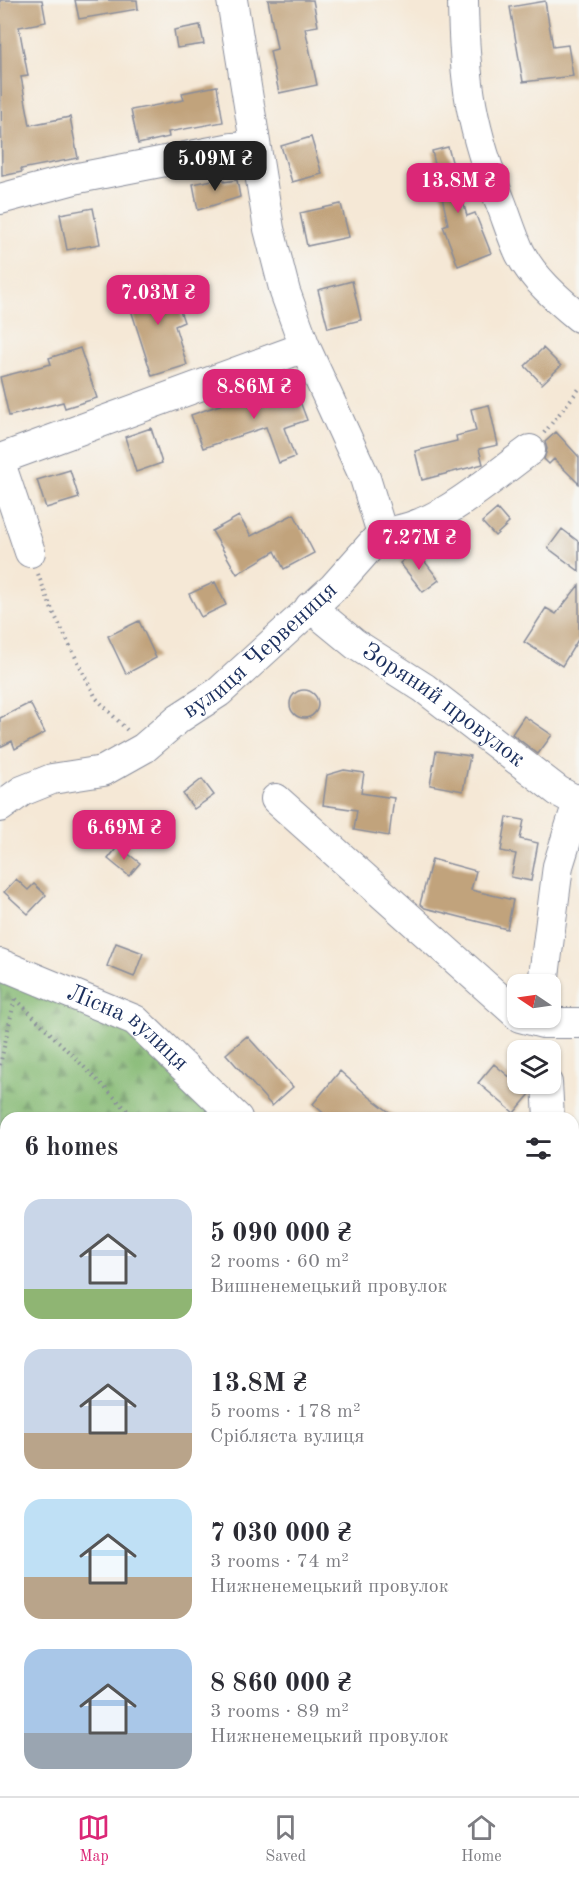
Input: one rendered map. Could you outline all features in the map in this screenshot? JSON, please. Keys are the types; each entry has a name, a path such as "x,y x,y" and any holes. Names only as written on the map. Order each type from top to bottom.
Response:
{"street":[{"path":"231,0 271,240 285,292 305,347 366,477 382,533 403,531 446,510 530,450"},
{"path":"463,0 464,50 469,104 479,146 521,254 542,283 579,317"},
{"path":"0,199 78,178 232,148 254,147"},
{"path":"30,552 0,461 305,347"},
{"name":"вулиця Червениця","path":"0,807 32,787 52,779 103,771 144,748 179,718 219,692 369,551 382,533"},
{"name":"Зоряний провулок","path":"310,608 355,644 424,688 558,791 579,801"},
{"path":"276,799 507,1000"},
{"path":"544,974 558,866 579,801"},
{"name":"Лісна вулиця","path":"4,978 135,1020 231,1112"},
{"path":"561,1023 579,1023"},
{"path":"548,1094 549,1112"}],"path":[{"path":"530,450 579,389"},
{"path":"30,552 52,610 96,698 144,748"},
{"path":"4,978 15,998 129,1112"},
{"path":"0,1065 15,998"}],"green space":[{"path":"0,969 95,1000 234,1112 0,1112"}],"building":[{"path":"0,0 42,0 46,22 19,27 28,76 21,77 30,125 70,117 78,158 21,169 22,172 2,176"},
{"path":"75,0 137,0 138,9 79,19"},
{"path":"268,0 313,0 318,26 305,28 317,85 279,93 270,51 277,49"},
{"path":"545,1 553,47 568,45 573,76 523,82 510,7"},
{"path":"200,25 204,44 177,48 174,30"},
{"path":"217,86 223,122 168,132 169,137 138,144 131,110 184,100 182,93"},
{"path":"311,137 322,174 292,182 281,146"},
{"path":"448,147 467,216 475,213 491,253 458,266 443,226 448,224 432,151"},
{"path":"223,178 224,182 237,180 240,197 198,210 193,184"},
{"path":"341,204 349,237 307,246 300,213"},
{"path":"93,208 100,244 67,250 60,214"},
{"path":"169,278 184,322 175,326 187,365 152,376 126,294"},
{"path":"352,281 361,320 328,328 318,290"},
{"path":"80,348 97,398 65,408 63,402 9,416 0,377 51,364 49,358"},
{"path":"543,348 561,366 542,384 525,366"},
{"path":"293,383 307,420 284,428 295,457 279,463 266,427 203,448 191,415 237,399 238,403"},
{"path":"489,405 498,445 479,449 483,464 422,480 415,451 457,441 456,436 476,431 471,409"},
{"path":"151,428 162,463 136,472 125,437"},
{"path":"556,432 579,457 579,484 554,459 549,464 544,459 547,449 545,442"},
{"path":"70,470 79,498 46,508 37,480"},
{"path":"497,509 509,523 495,536 482,522"},
{"path":"294,514 314,553 284,569 275,551 237,574 212,531 239,516 251,536"},
{"path":"562,529 579,542 579,571 548,548"},
{"path":"416,550 439,580 423,592 400,563"},
{"path":"215,582 226,605 201,617 189,594"},
{"path":"579,585 579,638 562,666 524,642 546,608 556,614"},
{"path":"139,621 156,658 126,674 108,636"},
{"path":"304,690 314,694 318,704 314,714 304,718 294,714 290,704 294,694"},
{"path":"30,703 45,733 15,749 12,741 0,747 0,718"},
{"path":"524,716 552,735 538,754 512,734"},
{"path":"436,751 470,756 463,791 430,785"},
{"path":"344,770 364,773 361,793 394,798 389,836 354,830 357,810 323,805 327,775"},
{"path":"202,779 214,795 194,809 183,794"},
{"path":"507,817 524,820 520,839 538,843 531,881 511,877 516,854 501,851"},
{"path":"118,846 140,863 129,876 108,859"},
{"path":"432,859 476,871 471,890 513,900 507,929 425,908 420,904"},
{"path":"16,879 28,890 34,884 46,895 28,914 4,892"},
{"path":"116,943 143,953 134,977 107,966"},
{"path":"247,1036 293,1087 272,1106 226,1054"},
{"path":"494,1064 507,1075 507,1094 530,1094 513,1112 478,1083"},
{"path":"340,1071 389,1112 322,1112 313,1104"}]}
